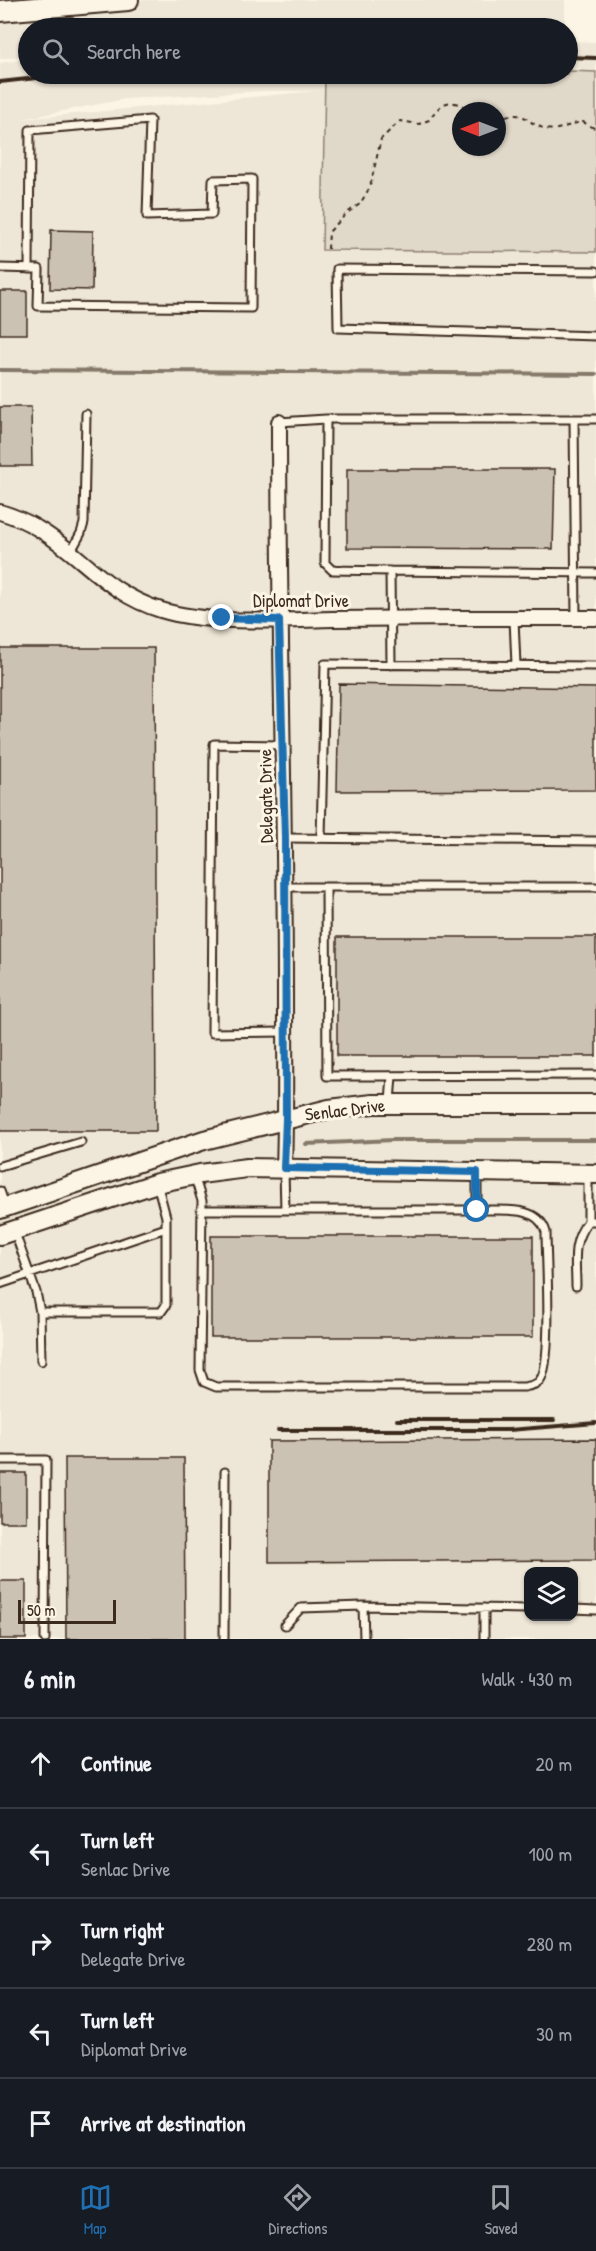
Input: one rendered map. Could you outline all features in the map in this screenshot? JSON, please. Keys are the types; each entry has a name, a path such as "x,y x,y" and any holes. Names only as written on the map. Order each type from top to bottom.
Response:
{"main road":[{"path":"0,11 128,0"}],"street":[{"name":"Delegate Drive","path":"279,423 279,620 285,838 286,1119 284,1168"},
{"name":"Diplomat Drive","path":"0,512 37,528 114,589 178,615 279,620 596,618"},
{"name":"Senlac Drive","path":"2,1203 204,1140 329,1109 390,1104 596,1104"},
{"path":"2,1203 7,1232 158,1183 194,1175 247,1168 592,1174"}],"lane":[{"path":"0,268 29,269 39,269 38,306 251,308 252,179 213,180 212,214 147,216 150,120 30,130 29,269"},
{"path":"596,271 337,269 338,328 596,336"},
{"path":"70,553 84,523 86,414"},
{"path":"326,419 325,563 332,570 596,573"},
{"path":"279,423 326,419 596,419"},
{"path":"574,419 576,618"},
{"path":"390,570 391,665"},
{"path":"514,619 516,665"},
{"path":"321,838 324,664 596,666"},
{"path":"283,745 214,744 212,1033 285,1032"},
{"path":"285,838 596,841"},
{"path":"285,887 596,887"},
{"path":"326,887 327,1076 596,1075"},
{"path":"390,1104 392,1076"},
{"path":"0,1166 81,1142"},
{"path":"284,1168 285,1210"},
{"path":"477,1172 477,1210"},
{"path":"576,1286 576,1245 579,1233 592,1221 592,1174"},
{"path":"194,1175 202,1201 201,1210 200,1370 204,1382 216,1387 524,1387 534,1385 540,1380 547,1360 546,1232 544,1225 528,1212 201,1210"},
{"path":"40,1312 161,1312 166,1305 166,1228 165,1209 158,1183"},
{"path":"0,1284 166,1228"},
{"path":"7,1232 30,1275 40,1312 40,1360"},
{"path":"0,1460 46,1460 45,1639"},
{"path":"224,1639 225,1472"},
{"path":"363,1606 364,1639"},
{"path":"285,1625 301,1608 363,1606 524,1609"},
{"path":"484,1608 484,1639"},
{"path":"578,1609 596,1610"}],"path":[{"path":"328,249 329,232 347,213 360,204 370,187 381,139 388,130 400,121 419,123 429,120 437,107 452,103"},
{"path":"506,115 525,116 547,129 560,129 570,123 583,122 596,129"}],"shaded area":[{"path":"0,0 565,0 565,18 18,18 18,56 0,59"},
{"path":"578,41 596,42 596,1639 0,1639 0,63 18,60 18,84 578,84","holes":["265,91 316,91 22,119 125,99"]},
{"path":"578,71 596,72 596,252 322,250 325,84 578,84"}],"building":[{"path":"51,230 93,231 92,290 50,289"},
{"path":"0,291 27,291 27,334 0,334"},
{"path":"0,407 31,407 32,466 0,466"},
{"path":"347,469 555,469 553,549 347,548"},
{"path":"0,648 154,648 156,1131 0,1131"},
{"path":"339,684 596,688 596,790 337,791"},
{"path":"337,937 596,937 596,1056 337,1056"},
{"path":"211,1236 533,1236 533,1337 211,1337"},
{"path":"596,1439 596,1560 269,1562 269,1441"},
{"path":"65,1458 184,1458 185,1639 66,1639"},
{"path":"0,1473 26,1473 26,1522 0,1522"},
{"path":"0,1581 26,1581 26,1639 0,1639"}],"waterway":[{"path":"0,370 596,374"},
{"path":"306,1144 393,1140 596,1140"}],"railway":[{"path":"578,57 596,58"},
{"path":"0,82 18,80"},
{"path":"397,1420 554,1420"},
{"path":"278,1430 509,1430 596,1423"}],"route":[{"path":"222,618 279,620 285,838 286,1119 284,1168 477,1172 477,1210"}]}
